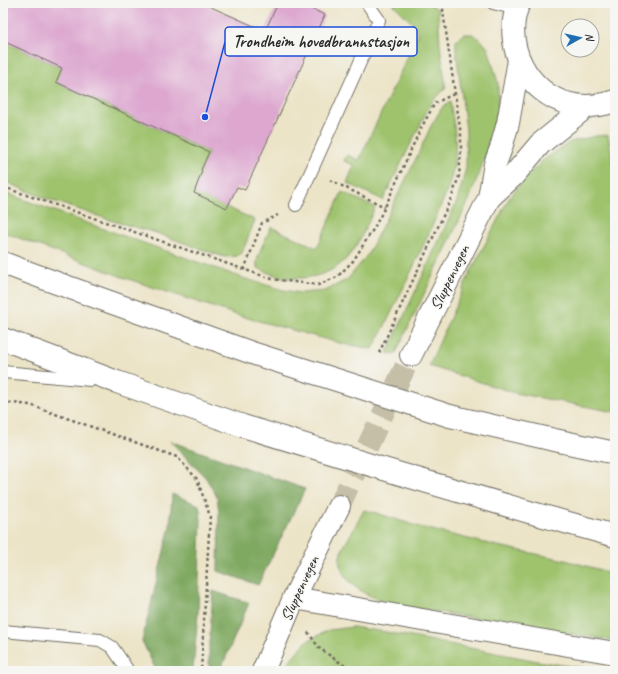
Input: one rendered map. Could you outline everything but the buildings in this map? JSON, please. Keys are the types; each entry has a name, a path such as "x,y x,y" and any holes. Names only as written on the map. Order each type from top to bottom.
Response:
{"main road":[{"path":"518,6 513,26 514,44 519,60 527,75 539,88 553,98 569,104 586,107 603,105 615,101"},
{"name":"Sluppenvegen","path":"411,355 489,198 495,164 508,123 519,60"},
{"name":"Sluppenvegen","path":"489,198 513,176 540,144 586,107"},
{"path":"3,263 255,354 450,416 615,453"},
{"path":"3,339 117,382 243,426 529,512 615,536"},
{"name":"Sluppenvegen","path":"263,671 294,598 338,506"},
{"path":"294,598 615,653"}],"lane":[{"path":"296,205 379,20 368,3"},
{"path":"493,3 518,6"},
{"path":"3,372 117,382"},
{"path":"3,631 100,640 112,648 122,660 128,671"}],"path":[{"path":"379,353 451,199 459,176 461,135 443,11 444,3"},
{"path":"3,188 272,279 318,285 337,277 353,261 374,228 385,207 420,130 435,103 454,94"},
{"path":"311,171 385,207"},
{"path":"244,270 262,224 296,205"},
{"path":"3,402 30,405 177,457 197,480 210,516 201,671"},
{"path":"294,598 308,632 319,648 345,666 349,671"}],"green space":[{"path":"392,3 426,3 438,9 440,45 446,88 431,103 383,200 347,183 354,165 344,161 347,155 359,160 417,37 417,30 413,24"},
{"path":"464,34 472,34 480,39 488,48 498,83 498,109 489,146 469,200 395,355 387,353 457,201 466,168 466,130 456,49 456,41"},
{"path":"3,41 62,68 56,82 209,152 201,170 204,172 195,193 255,220 242,253 237,256 224,257 153,232 116,222 47,199 3,181"},
{"path":"450,102 455,142 452,176 442,204 423,246 373,349 343,344 237,315 128,279 3,232 3,192 246,279 283,290 301,293 325,291 348,279 368,254 431,126 443,106"},
{"path":"608,135 615,172 615,412 515,393 429,366 470,273 509,198 523,180 542,161 570,142"},
{"path":"342,192 375,207 359,240 345,260 338,266 319,275 298,278 276,275 257,267 259,253 271,227 317,248"},
{"path":"170,441 305,489 258,585 218,571 219,512 217,497 206,478"},
{"path":"172,494 199,505 201,519 198,613 193,671 156,670 142,641 170,526"},
{"path":"364,510 420,527 493,545 565,560 615,574 615,641 407,607 385,602 366,594 355,587 344,575 339,562 341,552"},
{"path":"213,591 249,603 220,671 209,671 209,646"},
{"path":"353,627 543,662 602,671 282,671 307,641 329,630"}],"tunnel":[{"path":"339,506 411,355"}],"place":[{"name":"Trondheim hovedbrannstasjon","path":"205,117"}]}
